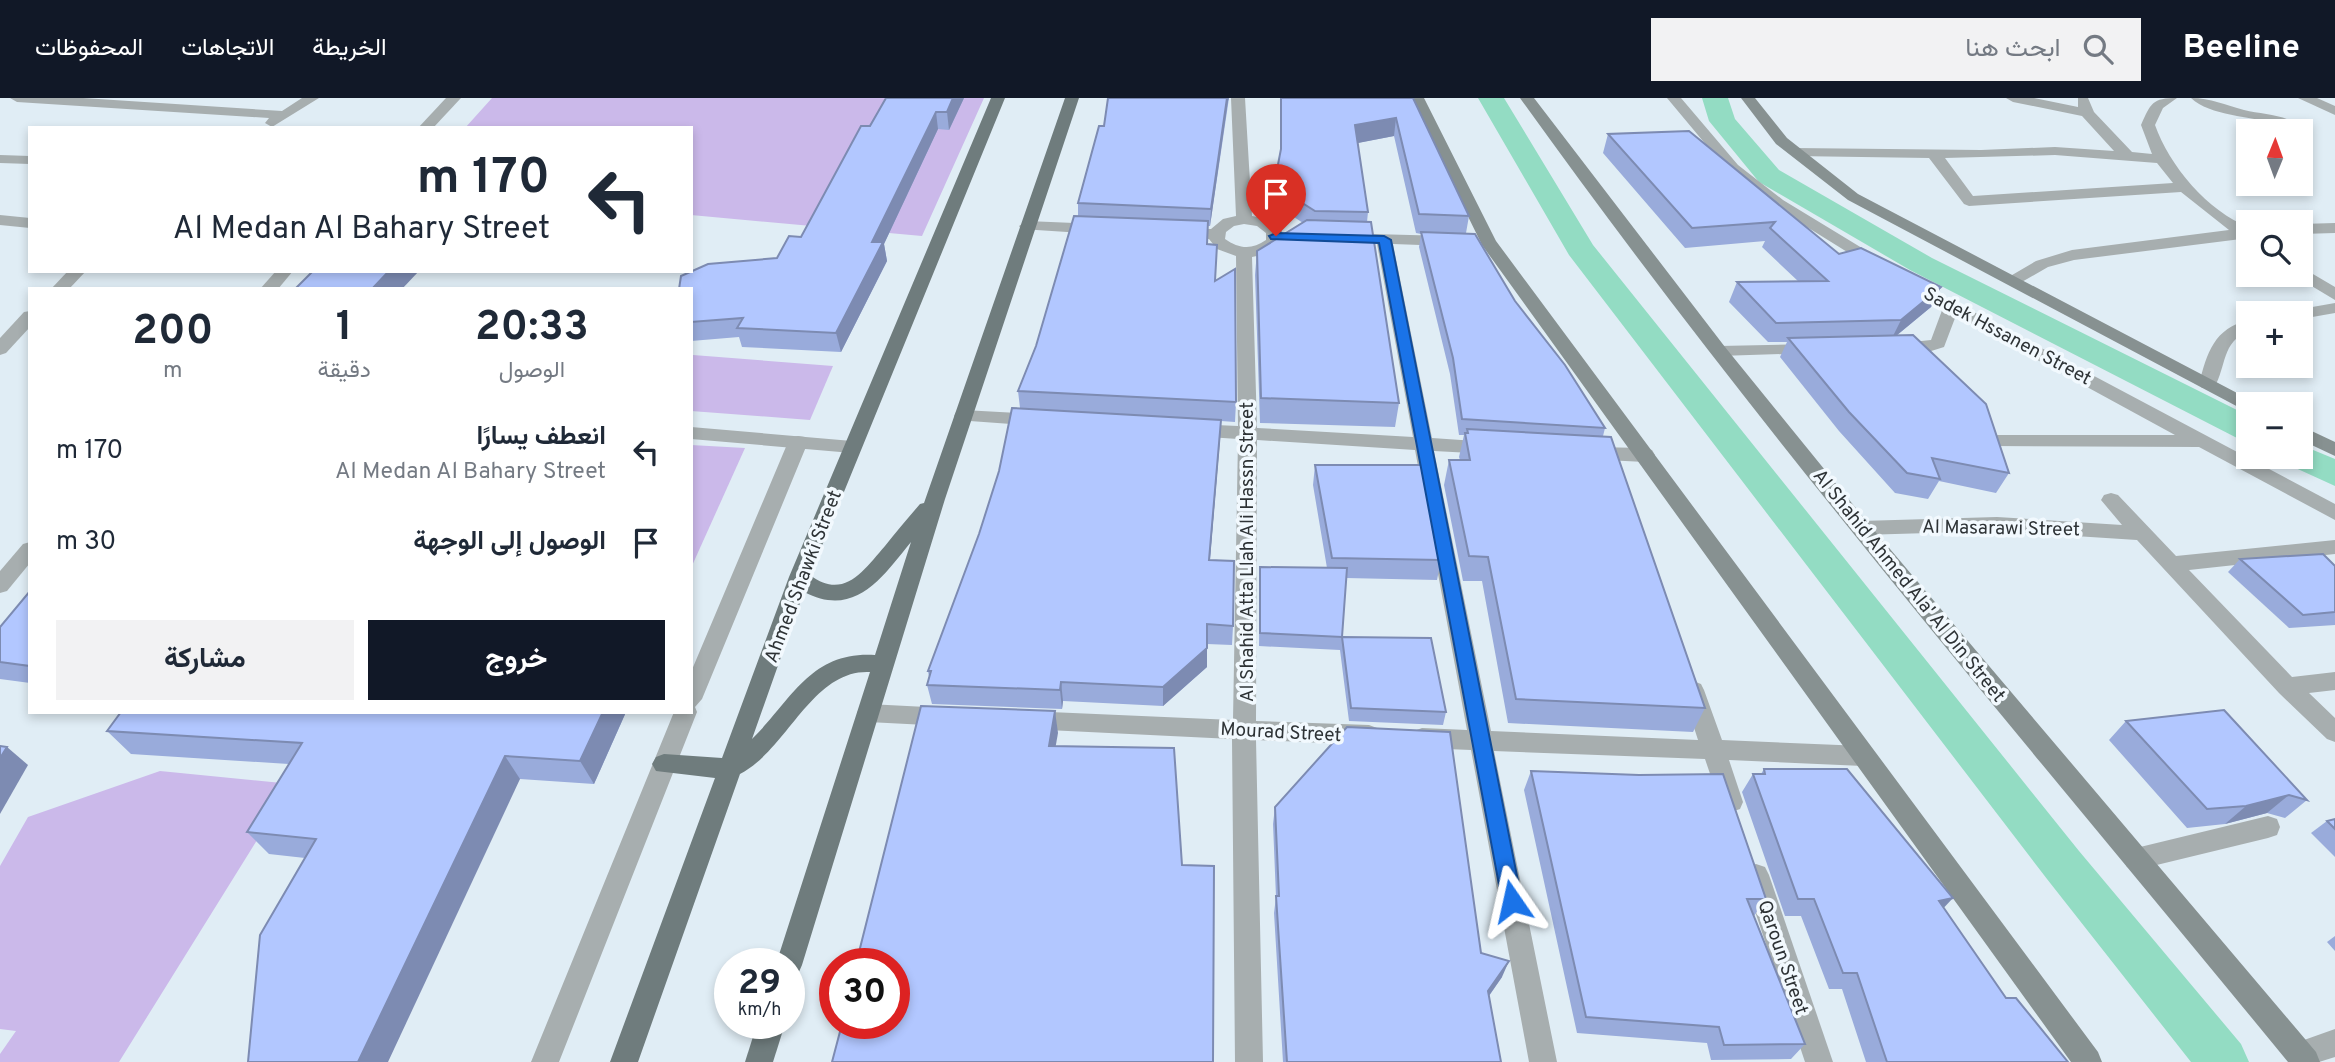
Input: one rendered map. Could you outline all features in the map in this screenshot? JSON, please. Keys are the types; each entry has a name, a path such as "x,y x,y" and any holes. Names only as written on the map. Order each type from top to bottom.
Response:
{"main road":[{"name":"Ahmed Shawki Street","path":"624,1062 799,577 998,98"},
{"path":"794,948 935,499 1072,98"},
{"path":"799,577 816,590 825,593 848,592 859,587 868,580 935,499"},
{"path":"664,764 731,767 768,739 814,681 826,671 855,661 883,664"},
{"path":"759,1062 766,1039"}],"street":[{"path":"17,98 287,121"},
{"path":"267,126 287,121 312,98"},
{"path":"427,126 454,98"},
{"path":"1238,98 1244,219"},
{"path":"1417,98 1475,242 1646,455 2088,1062"},
{"name":"Al Shahid Ahmed Ala' Al Din Street","path":"1527,98 1719,351 1861,528 2303,1059"},
{"name":"Sadek Hssanen Street","path":"1674,98 1733,168 1778,203 1898,276 2335,513"},
{"path":"1748,98 1763,120 1794,152 1824,177 1864,204 2236,398"},
{"path":"2013,98 2087,113"},
{"path":"2082,98 2087,113 2127,156"},
{"path":"2169,98 2147,111 2151,137 2162,159 2185,187 2210,210 2236,226"},
{"path":"2198,98 2232,111 2271,119"},
{"path":"2305,98 2335,111"},
{"path":"1794,152 1934,154 2055,151 2162,159"},
{"path":"1934,154 1969,201 2185,187"},
{"path":"0,159 28,160"},
{"path":"1244,219 1270,226 1282,237 1270,247 1244,253 1227,248 1217,240 1217,234 1223,226 1244,219"},
{"path":"0,220 28,223"},
{"path":"1027,226 1108,229"},
{"path":"2313,229 2335,228"},
{"path":"1163,232 1217,234"},
{"path":"2013,282 2042,264 2072,255 2236,234"},
{"path":"1357,239 1475,242"},
{"path":"1384,240 1543,1062"},
{"name":"Al Shahid Atta Llah Ali Hassn Street","path":"1244,253 1248,433 1244,730 1249,1062"},
{"path":"61,287 76,273"},
{"path":"270,287 283,273"},
{"path":"2313,280 2335,295"},
{"path":"2313,312 2335,308"},
{"path":"0,349 8,329 28,317"},
{"path":"2208,384 2222,339 2236,329"},
{"path":"963,416 1058,422"},
{"path":"1180,429 1505,449"},
{"path":"2313,438 2335,450"},
{"path":"1998,441 2204,441"},
{"path":"693,694 798,442"},
{"path":"1572,453 1646,455"},
{"path":"1613,455 1622,481"},
{"path":"2111,500 2287,687 2335,732"},
{"name":"Al Masarawi Street","path":"1861,528 1997,524 2141,533"},
{"path":"2171,564 2335,547"},
{"path":"0,585 28,551"},
{"path":"1687,674 1740,829"},
{"path":"2287,687 2335,681"},
{"path":"868,713 965,718"},
{"path":"545,1062 685,714"},
{"name":"Mourad Street","path":"1007,719 1863,756"},
{"path":"2136,859 2268,827"},
{"name":"Qaroun Street","path":"1749,855 1819,1062"},
{"path":"2303,1059 2335,1043"}],"lane":[{"path":"1880,348 1934,345 1941,340 1952,306"},
{"path":"1719,351 1827,349"},
{"path":"693,433 852,447"}],"shaded area":[{"path":"492,98 984,98 922,236 693,215 693,126 467,126"},
{"path":"693,355 833,366 810,420 693,411"},
{"path":"693,445 745,448 693,564"},
{"path":"160,771 292,784 119,1062 0,1062 0,1054 16,1031 0,1029 0,866 28,817"}],"building":[{"path":"886,98 953,98 947,112 936,112 872,242 883,242 836,333 737,328 743,318 693,322 693,287 679,287 681,276 693,273 708,264 777,258 789,236 801,237 861,126 870,126"},
{"path":"1108,98 1227,98 1211,209 1078,203 1099,126 1104,126"},
{"path":"1281,98 1413,98 1469,216 1419,214 1396,118 1355,125 1368,212 1315,211 1274,185 1281,149"},
{"path":"1689,131 1839,254 1861,248 1941,287 1901,320 1776,323 1737,282 1828,281 1770,228 1775,222 1692,228 1608,134"},
{"path":"1074,216 1208,221 1207,244 1217,245 1215,281 1235,269 1236,402 1018,391 1036,346"},
{"path":"1307,220 1371,222 1399,403 1261,398 1257,251"},
{"path":"1421,232 1475,234 1515,301 1565,365 1605,428 1462,419 1453,358"},
{"path":"311,273 387,273 374,287 297,287"},
{"path":"1913,335 1986,404 2009,473 1932,458 1940,479 1907,473 1849,412 1788,338"},
{"path":"1012,408 1221,420 1209,560 1234,561 1233,626 1207,624 1207,648 1163,687 1061,682 1060,690 927,685 931,671 928,671 979,534 999,471"},
{"path":"1467,429 1611,437 1705,708 1516,699 1488,557 1469,556 1449,460 1470,460 1465,433 1468,433"},
{"path":"1315,465 1423,465 1441,560 1332,558"},
{"path":"2323,554 2335,566 2335,612 2303,615 2240,559"},
{"path":"1260,567 1347,568 1342,637 1260,633"},
{"path":"28,593 28,666 0,662 0,627"},
{"path":"1342,637 1431,638 1446,712 1351,708"},
{"path":"921,706 1055,711 1049,746 1174,748 1182,865 1214,866 1213,1062 832,1062 838,1039 910,1039 910,948 860,948"},
{"path":"2224,710 2307,800 2289,795 2246,806 2207,809 2126,721"},
{"path":"120,714 602,714 580,761 505,756 358,1062 248,1062 260,935 316,839 247,832 302,743 107,731"},
{"path":"1347,727 1450,732 1481,953 1509,961 1488,991 1501,1062 1287,1062 1276,896 1279,896 1275,807"},
{"path":"0,746 7,747 0,758"},
{"path":"1764,769 1847,769 1953,898 1939,901 2006,998 2016,998 2068,1062 1887,1062 1857,973 1843,973 1814,899 1798,899 1753,774 1765,774"},
{"path":"1531,771 1639,775 1723,774 1766,899 1747,899 1805,1044 1724,1045 1719,1027 1586,1017"},
{"path":"2335,819 2335,829 2327,821"}],"waterway":[{"path":"1491,98 1580,249 2063,865 2223,1062"},
{"path":"1715,98 1722,121 1769,176 1921,264 2236,423"},
{"path":"2313,463 2335,474"}],"route":[{"path":"1276,236 1384,240 1512,901"}]}
